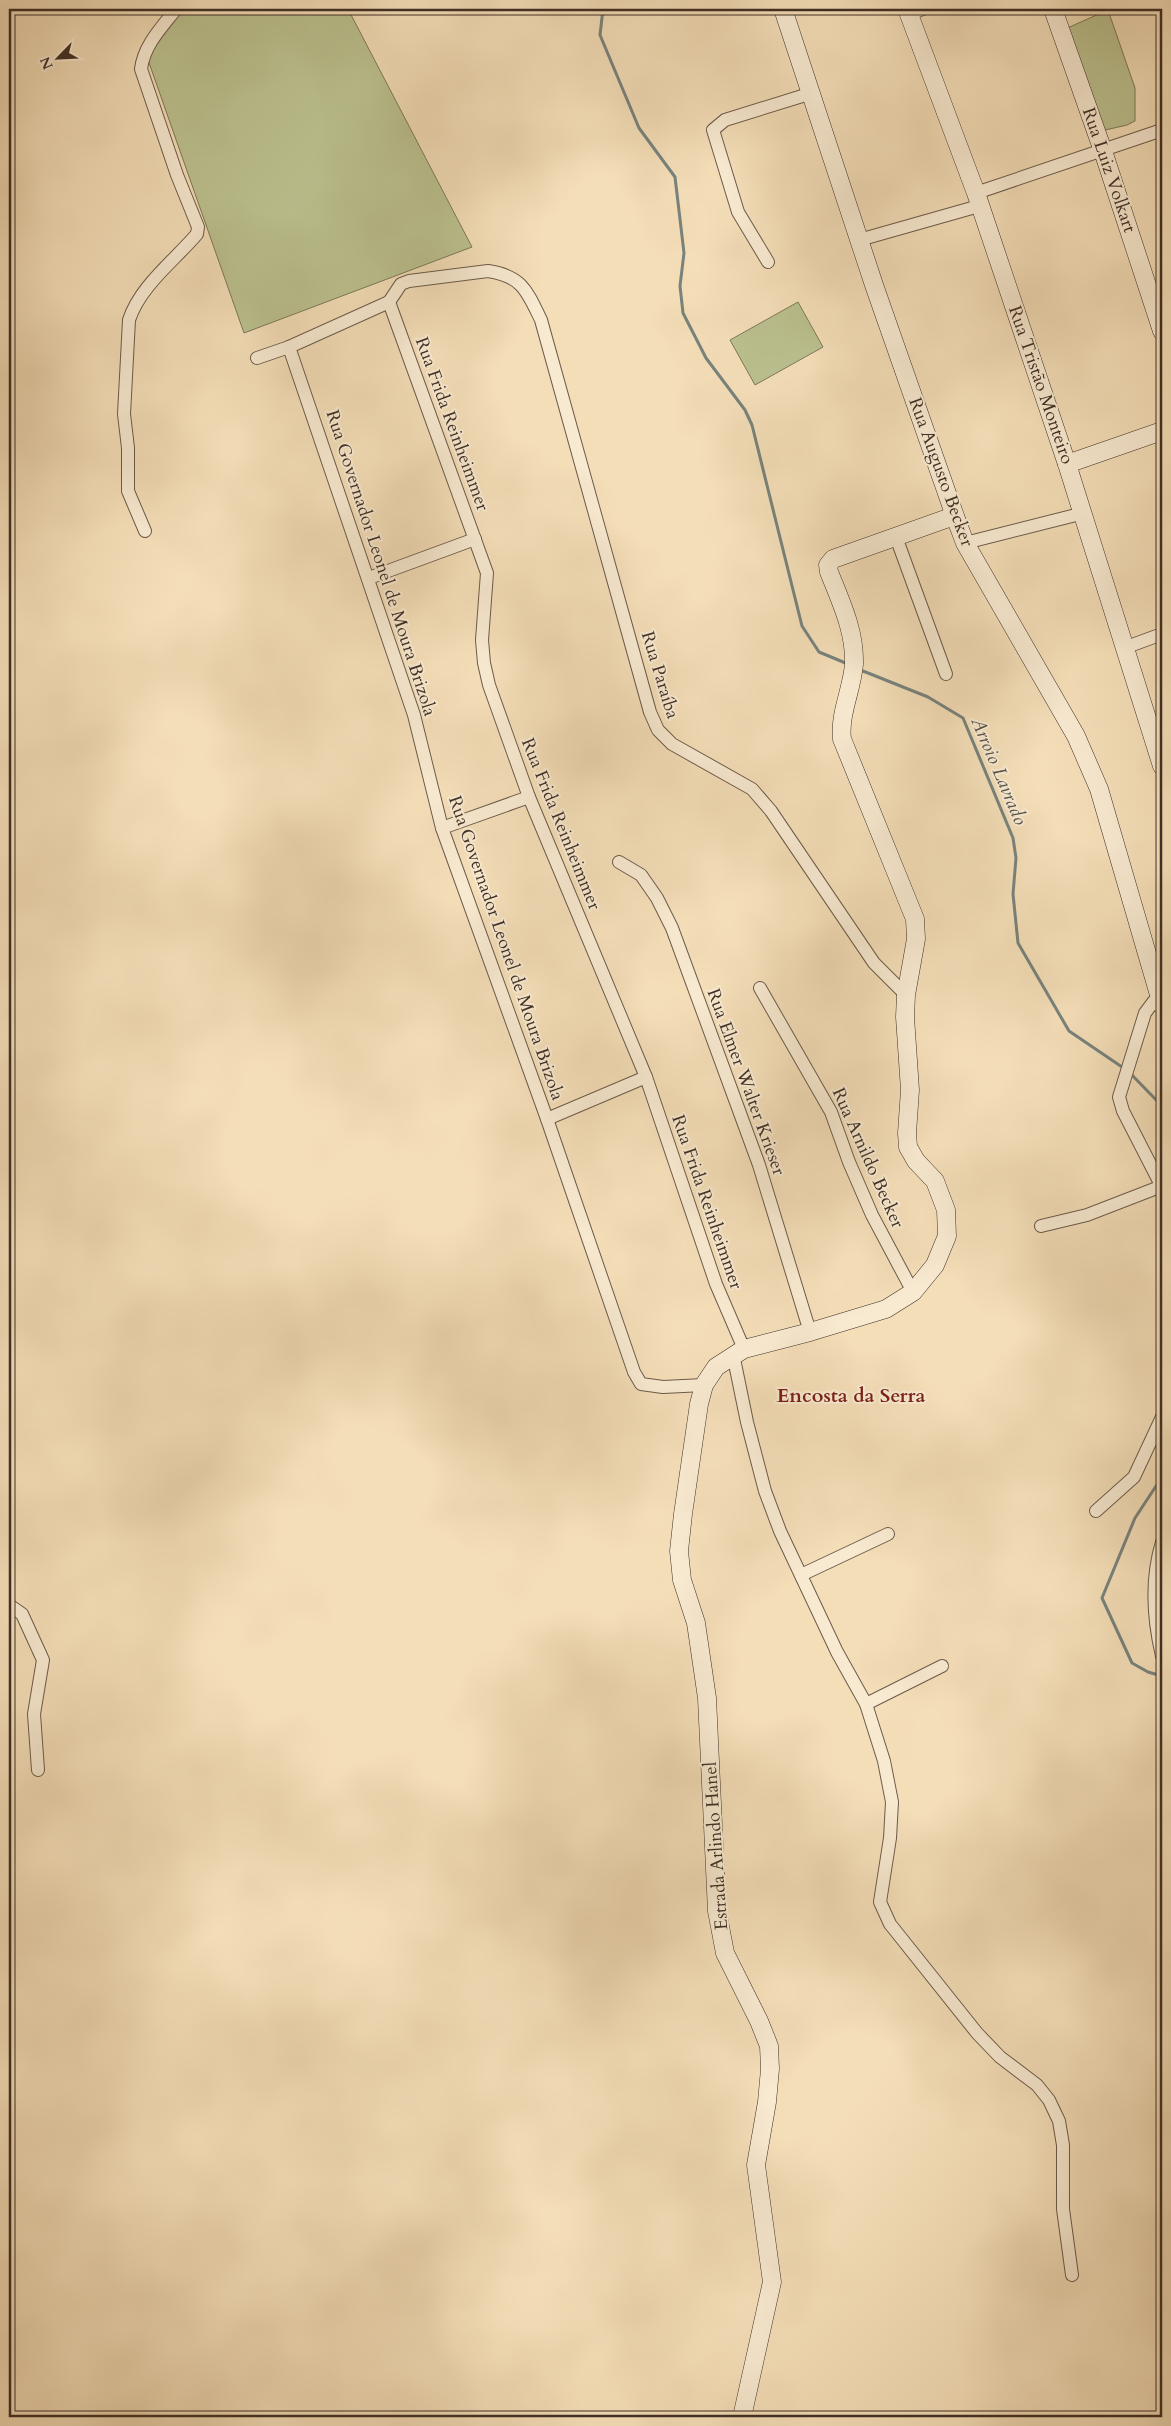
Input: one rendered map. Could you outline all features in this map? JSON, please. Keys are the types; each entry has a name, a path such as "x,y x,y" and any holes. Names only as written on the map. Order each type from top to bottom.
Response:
{"street":[{"path":"146,531 128,491 128,448 124,414 128,320 137,302 197,234 198,227 177,175 141,69 142,58 149,44 176,9"},
{"name":"Rua Augusto Becker","path":"783,9 859,240 954,516 965,543 1076,736 1099,788 1162,1001"},
{"name":"Rua Luiz Volkart","path":"1053,9 1103,151 1162,331"},
{"name":"Rua Tristão Monteiro","path":"913,10 1068,464 1162,766"},
{"path":"768,262 738,212 713,130 725,120 812,93"},
{"path":"859,240 977,199 1162,130"},
{"name":"Rua Paraíba","path":"389,302 401,284 409,281 488,271 500,273 517,280 529,294 541,320 650,712 658,730 672,744 752,789 771,812 874,963 906,995"},
{"path":"257,358 289,347 389,302"},
{"name":"Rua Frida Reinheimmer","path":"389,302 487,573 482,640 484,663 489,684 529,797 646,1077 738,1351 765,1491 780,1531 837,1652 866,1704 884,1762 892,1802 890,1838 880,1902 890,1924 977,2033 1000,2057 1037,2085 1049,2100 1060,2121 1063,2145 1063,2209 1072,2275"},
{"name":"Rua Governador Leonel de Moura Brizola","path":"289,347 414,715 442,828 547,1119 634,1372 641,1384 663,1387 704,1385"},
{"path":"1068,464 1162,431"},
{"path":"965,543 1084,513"},
{"path":"704,1385 716,1367 738,1351 886,1309 913,1292 935,1265 947,1236 946,1210 936,1181 916,1161 908,1147 910,1090 905,1018 906,995 916,939 915,919 842,740 840,727 852,672 849,621 829,572 828,565 833,559 954,516"},
{"path":"896,537 946,674"},
{"path":"369,578 476,539"},
{"path":"1124,648 1162,634"},
{"path":"442,828 529,797"},
{"name":"Rua Elmer Walter Krieser","path":"619,862 641,875 657,898 672,928 759,1165 810,1332"},
{"name":"Rua Arnildo Becker","path":"760,988 831,1112 849,1162 872,1215 913,1292"},
{"path":"1041,1226 1087,1215 1162,1187 1123,1111 1119,1097 1148,1006 1154,1001 1162,1001"},
{"path":"547,1119 646,1077"},
{"name":"Estrada Arlindo Hanel","path":"704,1385 683,1514 679,1551 682,1580 696,1623 707,1698 717,1911 725,1953 759,2021 769,2046 770,2068 756,2165 772,2282 742,2417"},
{"path":"1096,1510 1134,1477 1162,1417"},
{"path":"801,1575 888,1534"},
{"path":"1162,1542 1156,1562 1154,1592 1162,1656"},
{"path":"9,1605 22,1614 43,1660 34,1714 38,1770"},
{"path":"866,1704 942,1666"}],"green space":[{"path":"179,9 348,9 472,247 244,333 147,57"},
{"path":"1108,10 1135,88 1135,121 1127,125 1101,131 1065,29"},
{"path":"798,302 823,347 755,385 730,340"}],"waterway":[{"path":"603,9 600,35 639,128 675,177 684,253 680,286 683,313 706,358 745,410 752,425 802,626 819,652 848,664"},
{"name":"Arroio Lavrado","path":"858,669 928,697 963,718 1013,838 1016,858 1013,894 1018,943 1069,1031 1125,1069"},
{"name":"Arroio Lavrado","path":"1130,1073 1162,1106"},
{"name":"Arroio Lavrado","path":"1162,1477 1135,1518 1102,1598 1132,1663 1148,1672 1162,1676"}],"district":[{"name":"Encosta da Serra","path":"851,1395"}]}
